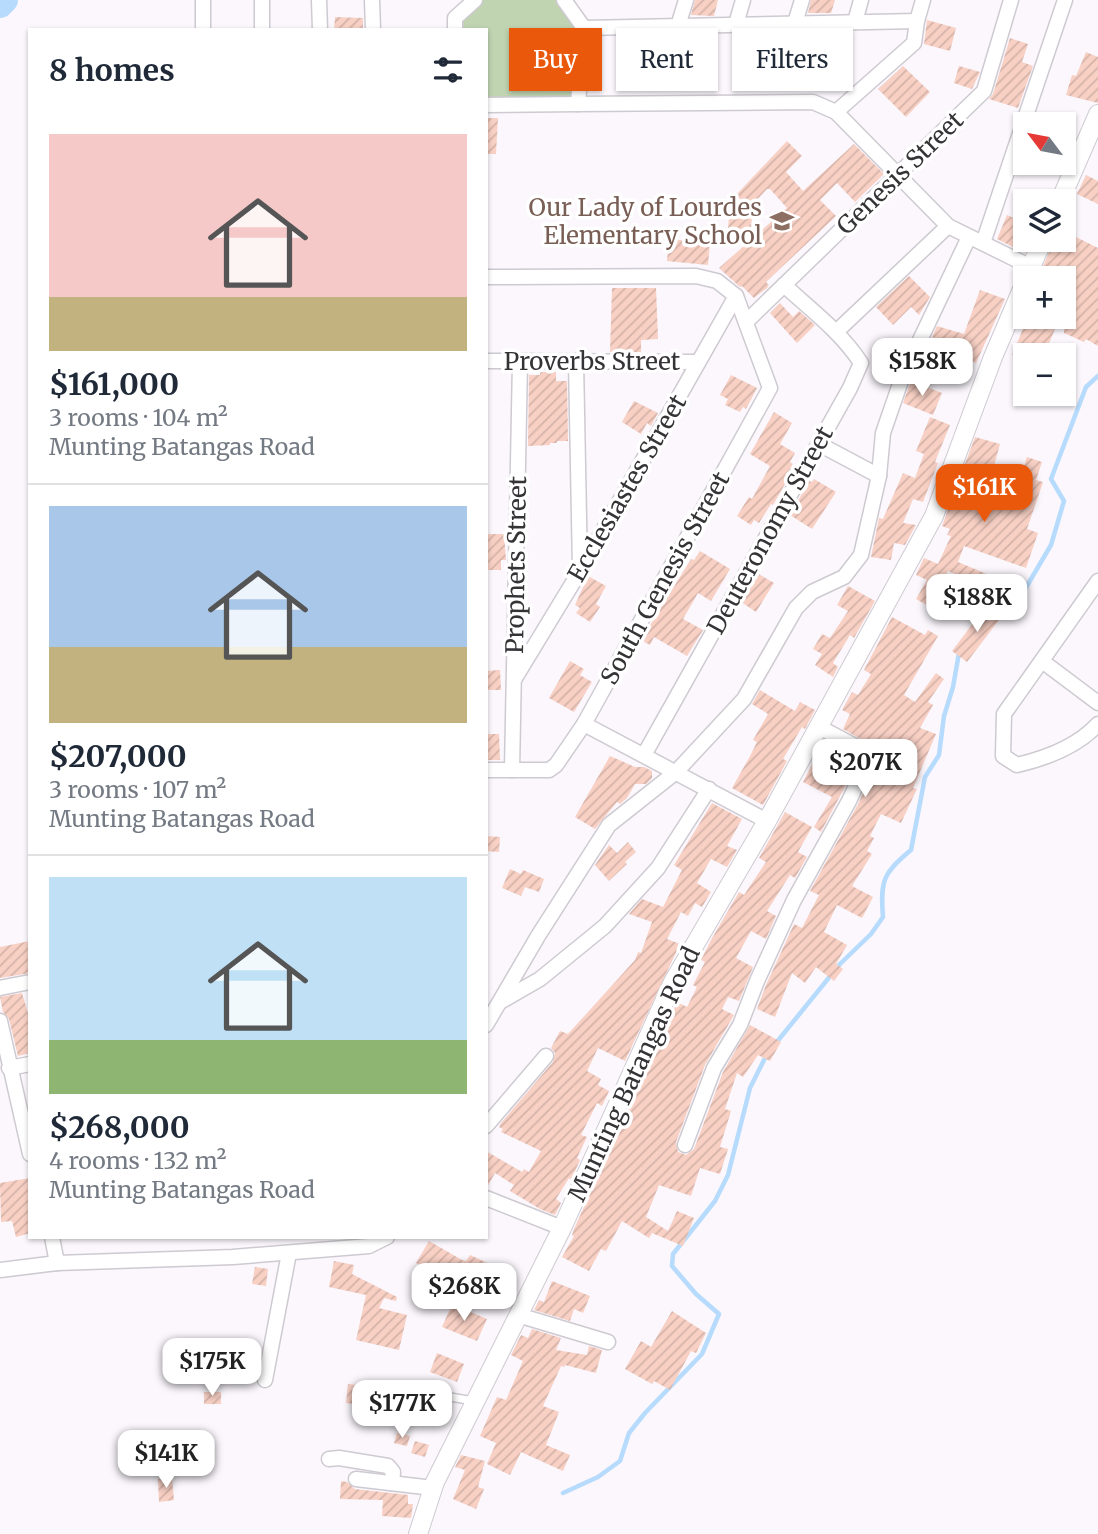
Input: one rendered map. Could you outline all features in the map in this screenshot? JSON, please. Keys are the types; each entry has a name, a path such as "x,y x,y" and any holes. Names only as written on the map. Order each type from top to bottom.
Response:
{"street":[{"path":"203,0 203,28"},
{"path":"262,0 262,28"},
{"path":"319,0 320,28"},
{"path":"372,0 373,28"},
{"path":"455,28 455,18 475,0"},
{"path":"583,0 567,5 584,28 917,21"},
{"path":"678,26 686,0"},
{"path":"736,24 743,0"},
{"path":"795,23 802,0"},
{"path":"855,22 861,0"},
{"path":"836,112 914,43 923,0"},
{"name":"Genesis Street","path":"747,321 984,91 1011,0"},
{"path":"983,243 1065,0"},
{"path":"578,104 579,91"},
{"path":"488,105 813,102 836,112 948,226 983,243 1015,266"},
{"path":"1066,189 1093,139 1098,114"},
{"path":"836,332 948,226"},
{"path":"488,1021 538,936 609,825 676,772 744,699 796,608 812,592 844,577 861,555 879,476 883,433 902,378 969,237"},
{"path":"488,277 696,276 717,281 736,296"},
{"name":"Deuteronomy Street","path":"644,755 850,388 860,363 851,347 784,285"},
{"name":"South Genesis Street","path":"488,769 549,770 556,765 584,724 770,388 736,296"},
{"name":"Ecclesiastes Street","path":"515,678 580,572 736,296"},
{"name":"Munting Batangas Road","path":"418,1534 433,1488 562,1228 673,982 767,821 934,516 1013,310"},
{"name":"Proverbs Street","path":"488,360 698,362"},
{"name":"Prophets Street","path":"512,770 520,361"},
{"path":"576,361 580,572"},
{"path":"819,444 879,476"},
{"path":"1098,581 1003,714 1003,756 1017,765 1048,758 1090,733 1098,724"},
{"path":"1042,661 1098,703"},
{"path":"584,724 767,821"},
{"path":"685,1145 714,1068 740,1025 794,900 849,801 869,758 868,753 819,727"},
{"path":"499,1002 540,979 605,926 658,867 709,789"},
{"path":"0,988 28,982"},
{"path":"0,1021 6,1071 28,1147"},
{"path":"488,1124 546,1056"},
{"path":"6,1071 28,1065"},
{"path":"488,1199 562,1228"},
{"path":"52,1239 57,1264"},
{"path":"0,1270 57,1264 289,1253 369,1246 383,1239"},
{"path":"265,1380 289,1253"},
{"path":"518,1315 607,1342"},
{"path":"329,1459 339,1458 388,1466 393,1472 392,1483"},
{"path":"356,1479 433,1488"}],"lane":[{"path":"388,1399 439,1395 476,1401"}],"green space":[{"path":"478,0 560,0 580,28 509,28 509,91 579,91 579,97 488,99 488,28 457,28 457,18"}],"building":[{"path":"695,0 718,0 714,16 691,15"},
{"path":"811,0 835,0 831,13 808,13"},
{"path":"335,17 363,18 363,28 334,28"},
{"path":"927,20 956,28 950,51 924,44"},
{"path":"1010,38 1028,44 1022,62 1033,66 1018,108 989,99 993,94"},
{"path":"1086,52 1098,57 1098,103 1066,95 1072,75 1076,76"},
{"path":"903,66 930,92 906,117 878,89"},
{"path":"959,66 980,72 972,89 954,83"},
{"path":"488,118 498,118 496,154 488,154"},
{"path":"787,141 802,156 786,172 803,191 854,144 884,174 855,202 837,183 820,200 836,216 766,282 769,285 767,288 754,298 719,268 787,208 770,189 749,208 736,195"},
{"path":"1086,175 1098,181 1098,204 1077,194"},
{"path":"752,215 751,230 728,229 729,216"},
{"path":"1007,215 1013,218 1013,247 997,239"},
{"path":"1076,237 1098,248 1098,346 1086,339 1084,342 1064,333 1064,329 1076,329 1076,266 1043,266 1049,252 1076,252"},
{"path":"669,239 710,243 708,265 667,261"},
{"path":"909,276 930,297 919,315 911,307 893,325 876,307"},
{"path":"612,288 656,288 658,339 641,340 641,352 610,352"},
{"path":"980,290 1005,299 976,363 962,358 964,350 932,337 937,326 964,334"},
{"path":"780,303 793,317 799,311 815,325 797,343 770,313"},
{"path":"1023,329 1055,329 1049,343 1017,343"},
{"path":"540,372 556,372 556,381 567,381 568,441 528,446 529,375 540,375"},
{"path":"731,375 757,388 746,409 743,407 740,412 725,405 728,399 720,395"},
{"path":"911,381 942,393 933,415 903,403"},
{"path":"634,401 658,413 651,426 647,423 641,434 622,422"},
{"path":"774,412 792,423 780,444 795,453 790,462 793,464 790,469 793,470 773,505 771,504 759,523 754,520 751,525 737,516 749,497 752,499 770,466 750,454"},
{"path":"930,417 950,425 923,502 913,499 903,523 916,525 905,545 894,543 891,560 871,557 879,518 883,519 903,473 915,478 924,454 916,451"},
{"path":"975,437 1000,444 994,466 1021,475 1027,457 1042,462 1036,480 1043,482 1027,529 1038,533 1026,568 964,546 958,562 1018,587 1013,599 948,571 944,578 957,587 950,600 954,602 946,616 916,599 927,580 916,575 924,558 938,564 951,536 947,535 950,529 942,526"},
{"path":"814,479 836,492 812,529 790,515 809,481"},
{"path":"488,534 504,534 506,560 501,560 501,570 488,570"},
{"path":"700,551 730,569 711,601 698,593 683,619 703,630 687,656 654,637 650,645 641,640 691,559 694,560"},
{"path":"757,573 774,583 756,612 741,602"},
{"path":"588,576 606,586 596,604 600,607 590,622 576,613 580,608 575,605"},
{"path":"848,586 875,601 854,638 850,635 833,663 838,667 833,677 815,665 822,654 813,649 822,634 830,638 848,611 837,605"},
{"path":"986,606 1002,616 967,662 952,651"},
{"path":"892,617 925,635 928,630 938,636 904,695 915,702 936,673 944,679 928,702 933,705 920,728 936,734 913,788 917,789 901,823 881,814 870,836 874,838 867,851 872,854 852,886 873,897 862,918 837,905 824,932 847,945 836,964 843,969 834,981 816,967 805,983 792,973 775,1017 757,1009 766,985 794,924 802,928 819,895 810,891 878,762 875,747 843,729 850,714 842,710 852,692 858,695 871,674 864,670"},
{"path":"570,661 584,669 580,675 592,682 574,712 549,698"},
{"path":"500,670 501,690 488,690 488,671"},
{"path":"760,690 795,711 800,702 815,710 783,759 787,761 763,805 732,788 757,742 753,740 768,714 752,704"},
{"path":"488,734 499,734 500,760 488,760"},
{"path":"832,745 846,752 837,770 850,777 821,832 814,827 832,797 803,782 815,759 823,763"},
{"path":"610,756 652,771 652,778 646,784 635,784 627,798 620,804 617,802 595,829 575,817"},
{"path":"712,803 742,819 727,846 737,850 727,867 711,859 697,883 711,892 702,907 695,903 688,916 681,912 667,939 680,944 625,1061 598,1048 587,1071 601,1079 598,1085 609,1091 602,1106 597,1103 581,1135 587,1137 577,1158 580,1160 571,1180 569,1178 556,1199 561,1203 555,1215 510,1191 514,1185 495,1173 488,1185 488,1152 522,1172 524,1169 529,1172 541,1151 501,1132 503,1129 499,1127 553,1062 555,1053 551,1048 560,1031 568,1034 635,960 638,952 641,953 652,922 629,914 642,899 663,907 682,870 674,865"},
{"path":"785,812 812,827 798,852 807,857 795,878 790,875 767,911 776,916 766,939 751,931 736,958 753,967 739,1001 728,997 722,1009 734,1015 705,1065 676,1142 678,1152 686,1155 694,1149 723,1072 750,1025 781,1042 770,1061 758,1055 743,1077 737,1073 725,1109 731,1111 720,1147 728,1149 720,1174 700,1168 691,1196 659,1185 646,1217 668,1231 677,1211 694,1218 683,1246 652,1233 649,1238 622,1221 606,1251 601,1249 589,1271 562,1257 574,1236 574,1229 677,1002 687,1007 697,987 693,985 705,962 701,960 711,940 739,892 744,895 766,862 759,858"},
{"path":"488,836 500,837 499,852 488,851"},
{"path":"628,842 636,852 609,881 595,865 609,845 617,853"},
{"path":"510,869 521,874 523,870 544,879 539,892 525,887 521,896 502,888"},
{"path":"28,941 28,973 0,978 0,947"},
{"path":"22,993 28,1013 28,1054 18,1056 9,1019 3,1012 0,997"},
{"path":"28,1178 28,1234 16,1237 12,1221 1,1222 0,1183"},
{"path":"429,1241 462,1260 466,1261 470,1255 505,1271 495,1294 439,1268 436,1274 416,1263"},
{"path":"334,1261 354,1265 352,1274 397,1297 396,1301 384,1298 379,1308 407,1315 399,1350 356,1340 366,1295 329,1287"},
{"path":"255,1267 268,1269 266,1286 252,1284"},
{"path":"552,1281 590,1296 583,1313 574,1309 570,1321 534,1310 539,1300 544,1302"},
{"path":"452,1304 487,1319 477,1341 442,1327"},
{"path":"672,1311 706,1333 696,1353 691,1351 670,1390 654,1381 652,1384 625,1369 641,1341 651,1347"},
{"path":"532,1329 561,1338 556,1350 587,1355 589,1346 602,1350 596,1373 561,1366 543,1406 559,1412 546,1445 570,1455 563,1471 521,1452 510,1475 487,1464 496,1443 480,1436 497,1397 506,1400 523,1361 511,1355 521,1335 528,1338"},
{"path":"437,1353 464,1364 457,1382 430,1372"},
{"path":"348,1384 382,1388 380,1407 346,1403"},
{"path":"204,1392 221,1392 221,1404 204,1404"},
{"path":"397,1433 410,1436 407,1446 394,1443"},
{"path":"415,1441 429,1445 425,1457 411,1453"},
{"path":"461,1455 485,1461 478,1487 484,1489 476,1509 453,1499 465,1470 455,1467"},
{"path":"172,1478 174,1500 159,1502 158,1479"},
{"path":"341,1481 347,1482 355,1489 408,1495 408,1504 413,1504 411,1518 382,1516 383,1500 340,1499"}],"waterway":[{"path":"0,5 5,0"},
{"path":"988,611 996,600 1024,591 1051,545 1064,501 1051,479 1086,387 1098,376"},
{"path":"776,1043 840,964 871,934 883,917 882,895 885,879 894,865 911,850 925,777 939,755 944,716 959,653"},
{"path":"563,1493 598,1477 620,1461 629,1433 702,1354 719,1314 696,1294 672,1266 673,1254 715,1201 728,1175 750,1088 766,1056"}],"place":[{"name":"Our Lady of Lourdes Elementary School","path":"782,221"}]}
